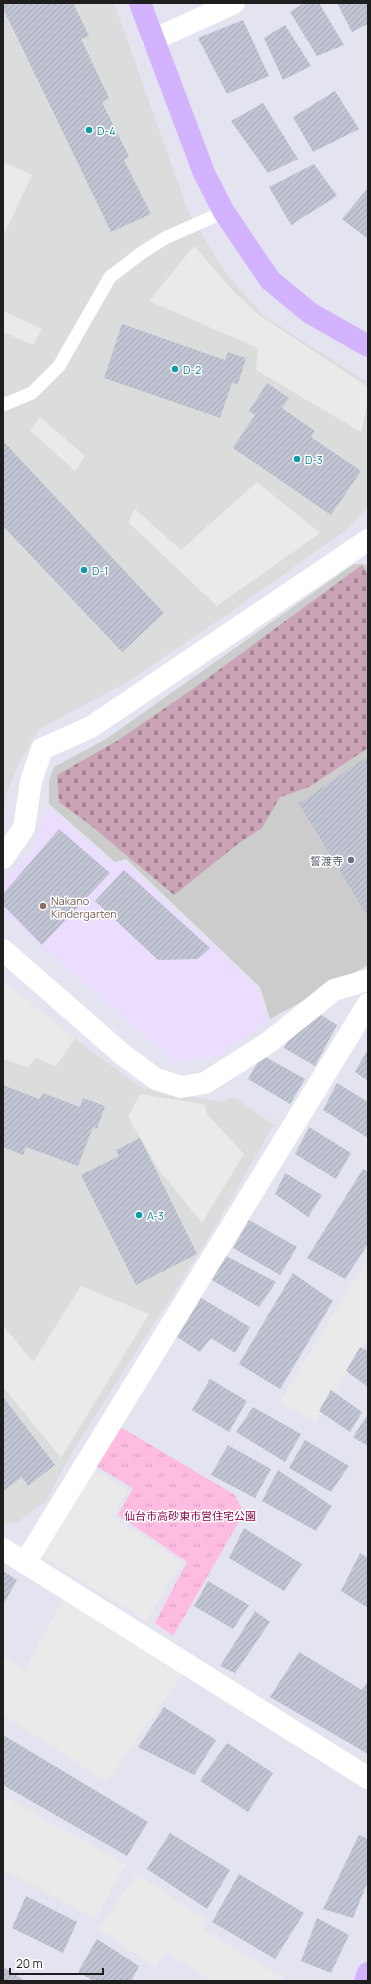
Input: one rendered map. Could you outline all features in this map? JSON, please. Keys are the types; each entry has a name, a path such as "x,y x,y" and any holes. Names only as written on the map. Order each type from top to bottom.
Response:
{"street":[{"path":"140,3 204,173 224,212 270,280 310,313 368,346"},
{"path":"153,40 234,3"},
{"path":"3,858 24,828 31,781 42,749 91,727 368,540"},
{"path":"3,950 122,1054 156,1079 181,1087 206,1082 268,1043 334,990 368,980"},
{"path":"26,1563 368,1004"},
{"path":"3,1549 368,1778"},
{"path":"365,1981 368,1973"}],"lane":[{"path":"3,405 32,394 59,366 110,277 140,254 165,238 224,212"}],"shaded area":[{"path":"3,3 114,3 188,211 226,274 264,316 368,383 368,507 346,530 225,616 124,684 39,729 21,759 7,791 3,815"},
{"path":"3,162 32,175 3,237"},
{"path":"194,246 234,292 259,315 368,387 368,401 361,432 256,370 258,348 149,301"},
{"path":"3,311 42,329 33,345 3,332"},
{"path":"40,417 85,456 75,471 30,430"},
{"path":"257,482 320,533 217,606 128,522 135,509 181,550"},
{"path":"354,564 365,564 368,569 368,965 270,1019 260,987 126,859 115,862 49,804 49,780 54,767 106,739"},
{"path":"47,806 113,864 124,862 257,988 268,1022 219,1055 176,1063 3,912 3,883 33,849"},
{"path":"3,980 90,1050 142,1088 221,1102 234,1097 274,1125 206,1242 73,1451 46,1501 18,1522 3,1525"},
{"path":"3,980 75,1038 56,1066 36,1058 28,1067 3,1059"},
{"path":"140,1094 204,1104 207,1114 244,1154 202,1223 159,1170 128,1117"},
{"path":"368,1257 368,1337 316,1423 280,1402"},
{"path":"81,1286 149,1314 61,1458 3,1387 3,1325 33,1362"},
{"path":"93,1469 128,1490 113,1517 182,1562 146,1621 39,1555"},
{"path":"63,1600 183,1673 107,1782 3,1715 3,1656 25,1669"},
{"path":"3,1796 126,1864 96,1918 3,1870"},
{"path":"137,1874 205,1919 203,1929 285,1979 284,1981 212,1981 166,1952 155,1966 98,1929"}],"green space":[{"path":"362,565 368,575 368,748 309,787 280,797 262,828 239,843 174,895 89,824 59,802 57,775 117,741 190,691"},
{"name":"仙台市高砂東市営住宅公園","path":"117,1425 235,1495 244,1513 173,1636 155,1623 187,1562 118,1515 133,1488 94,1465"}],"building":[{"name":"D-4","path":"4,3 73,3 89,36 81,39 109,98 102,102 129,157 124,160 151,214 111,232 3,8"},
{"path":"304,3 319,3 344,45 317,56 290,12"},
{"path":"337,3 368,3 368,24 352,32"},
{"path":"243,20 269,76 227,94 198,38"},
{"path":"285,25 311,66 283,80 264,38"},
{"path":"335,91 359,129 313,152 293,117"},
{"path":"263,103 298,159 268,173 231,121"},
{"path":"314,164 337,196 291,225 269,187"},
{"path":"368,188 368,239 342,219"},
{"name":"D-2","path":"122,324 225,360 228,352 246,358 238,384 232,383 220,418 104,378"},
{"name":"D-3","path":"267,383 289,398 282,408 315,431 311,437 361,471 331,515 233,448 255,415 249,411"},
{"name":"D-1","path":"3,441 164,613 122,652 3,526"},
{"name":"誓渡寺","path":"368,756 368,917 299,804"},
{"path":"59,829 110,873 42,945 3,905 3,894"},
{"path":"124,870 210,948 198,959 158,960 95,901"},
{"path":"318,1013 337,1025 315,1066 284,1048 293,1031"},
{"path":"368,1049 368,1081 355,1072"},
{"path":"262,1055 305,1079 290,1104 248,1079"},
{"path":"337,1083 368,1102 368,1138 323,1110"},
{"path":"3,1085 39,1099 43,1093 80,1107 83,1098 105,1106 97,1129 93,1127 78,1166 26,1147 23,1155 3,1147"},
{"path":"309,1127 351,1153 336,1179 295,1154"},
{"name":"A-3","path":"140,1138 197,1254 136,1285 81,1175 119,1156 116,1150"},
{"path":"363,1169 368,1172 368,1244 345,1279 307,1258"},
{"path":"285,1173 322,1195 308,1217 275,1194"},
{"path":"249,1220 297,1247 280,1275 233,1248"},
{"path":"224,1255 276,1282 259,1307 210,1279"},
{"path":"293,1273 333,1301 280,1389 239,1364"},
{"path":"201,1298 250,1327 235,1353 211,1338 200,1352 177,1337"},
{"path":"360,1347 368,1351 368,1387 346,1371"},
{"path":"210,1379 247,1401 229,1432 192,1410"},
{"path":"331,1390 362,1412 350,1432 319,1411"},
{"path":"3,1397 55,1465 28,1486 22,1477 3,1491"},
{"path":"253,1407 301,1434 285,1462 236,1432"},
{"path":"368,1414 368,1446 353,1437"},
{"path":"305,1440 349,1466 331,1492 289,1468"},
{"path":"228,1445 271,1469 255,1498 211,1475"},
{"path":"278,1470 332,1506 316,1531 262,1501"},
{"path":"244,1528 302,1564 284,1591 229,1558"},
{"path":"360,1553 368,1558 368,1608 341,1591"},
{"path":"3,1571 17,1580 3,1605"},
{"path":"208,1581 249,1605 233,1629 194,1606"},
{"path":"255,1611 270,1622 235,1673 220,1666"},
{"path":"299,1652 362,1690 368,1681 368,1754 270,1697"},
{"path":"164,1707 216,1740 194,1775 138,1747"},
{"path":"3,1735 148,1822 127,1856 3,1785"},
{"path":"227,1743 273,1773 248,1812 200,1781"},
{"path":"170,1833 230,1870 207,1909 147,1869"},
{"path":"359,1835 368,1839 368,1881 353,1918 323,1909"},
{"path":"239,1874 304,1913 275,1959 212,1922"},
{"path":"26,1896 77,1922 63,1953 12,1928"},
{"path":"317,1918 349,1935 331,1973 301,1961"},
{"path":"97,1939 139,1966 131,1981 94,1981 78,1972"},
{"path":"5,1968 25,1981 3,1981 3,1972"}],"place":[{"name":"D-4","path":"89,130"},
{"name":"D-2","path":"175,369"},
{"name":"D-3","path":"297,459"},
{"name":"D-1","path":"84,570"},
{"name":"誓渡寺","path":"351,860"},
{"name":"Nakano Kindergarten","path":"43,906"},
{"name":"A-3","path":"139,1215"}]}
